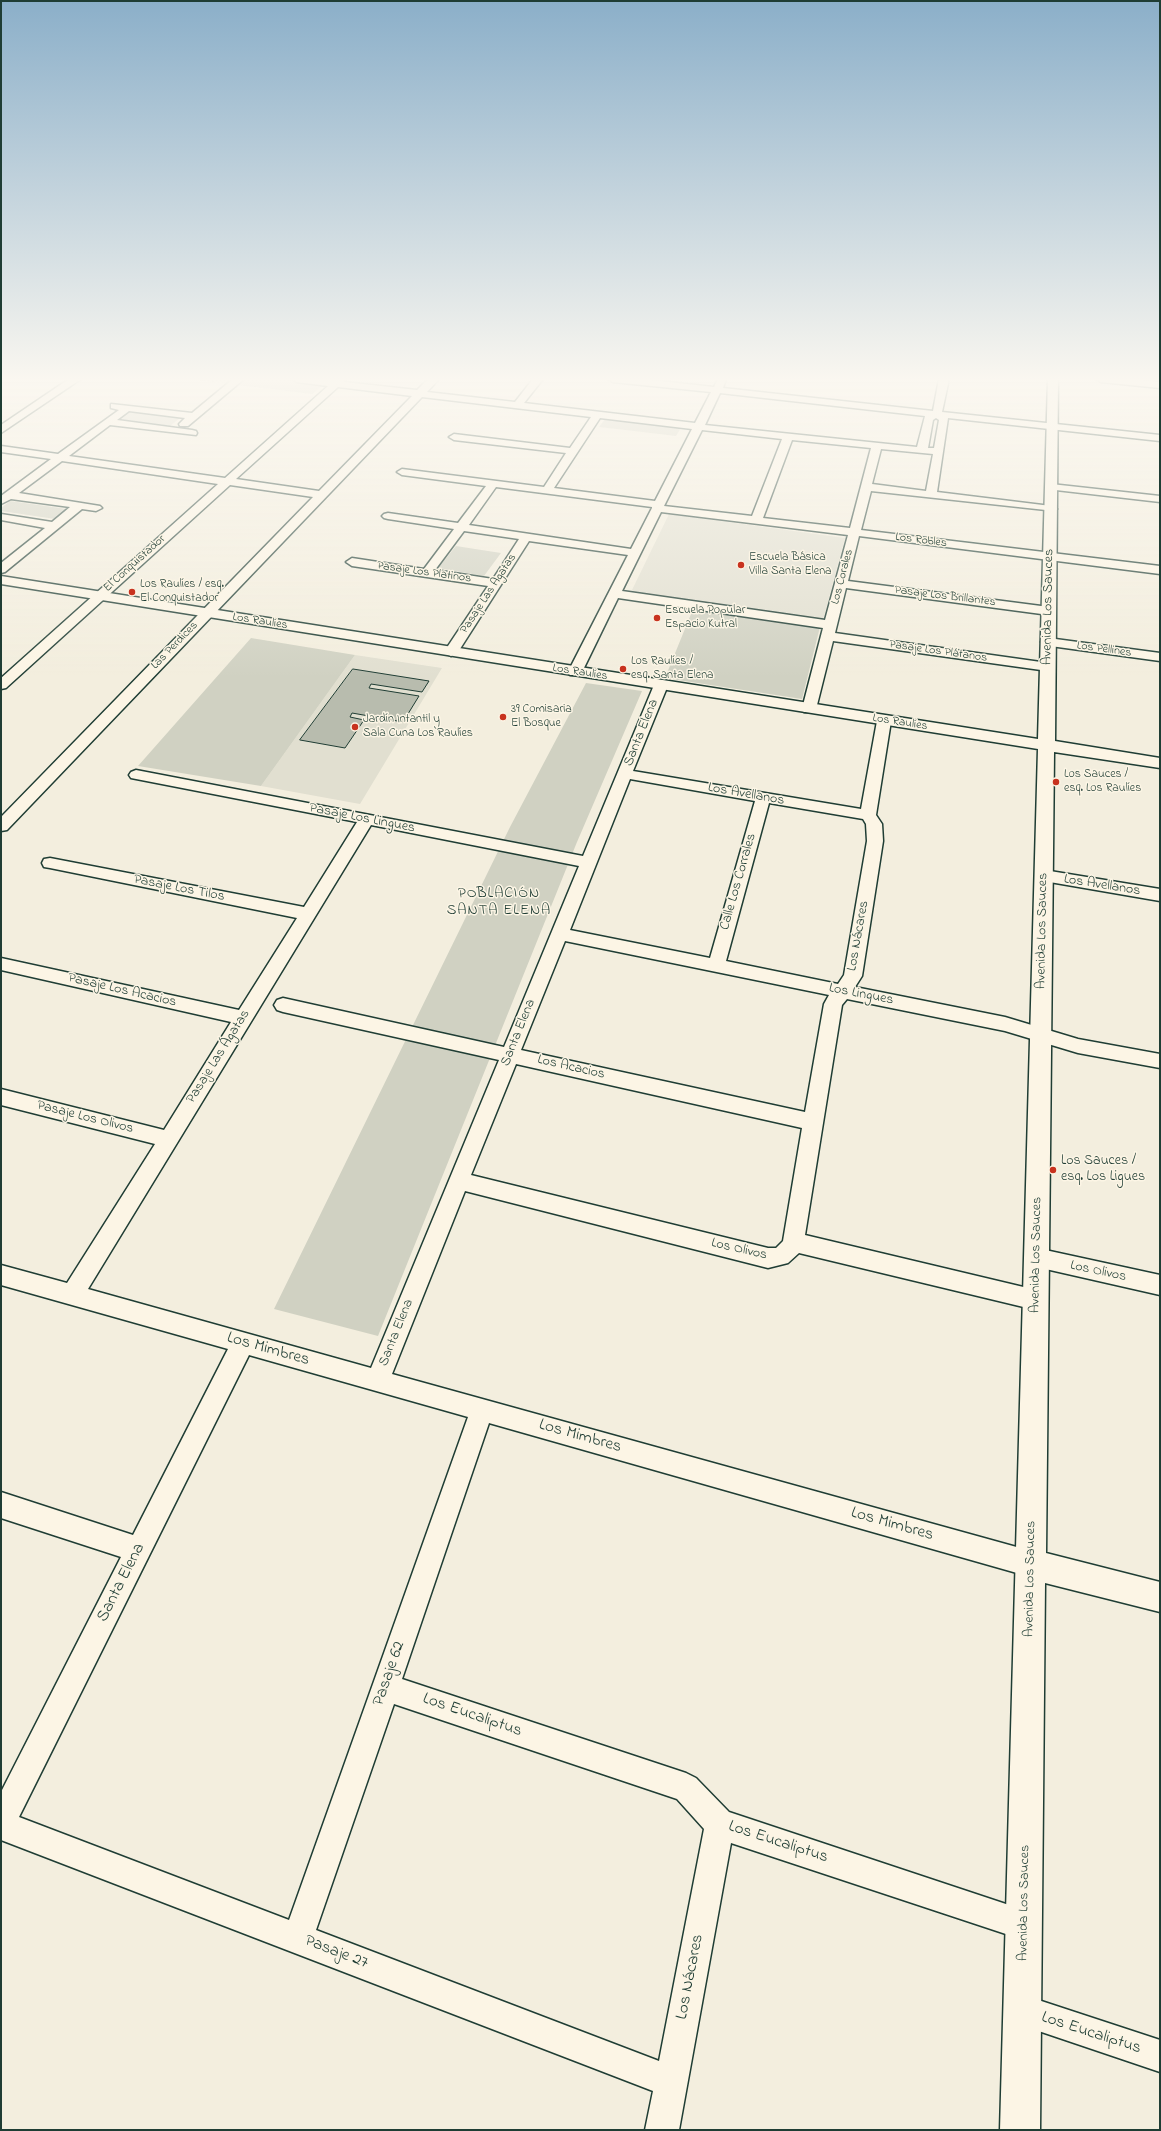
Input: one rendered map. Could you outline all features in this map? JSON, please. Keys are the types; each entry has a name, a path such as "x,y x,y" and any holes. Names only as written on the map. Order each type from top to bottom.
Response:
{"street":[{"path":"5,498 32,478"},
{"path":"202,478 321,495"},
{"name":"El Conquistador","path":"1,685 231,478"},
{"name":"Las Perdices","path":"1,826 337,478"},
{"name":"Los Robles","path":"451,478 547,490 756,520 1160,570"},
{"path":"547,490 555,478"},
{"path":"575,672 672,478"},
{"path":"756,520 772,478"},
{"name":"Los Corales","path":"809,709 868,478"},
{"path":"931,495 934,478"},
{"name":"Avenida Los Sauces","path":"1020,2130 1051,478"},
{"path":"428,573 493,484"},
{"path":"1051,487 1160,499"},
{"path":"866,488 1051,509"},
{"path":"5,498 80,505 96,508"},
{"path":"1,569 80,505"},
{"path":"388,516 635,553"},
{"path":"1,517 55,526"},
{"name":"Pasaje Las Agatas","path":"451,652 526,537"},
{"name":"Pasaje Los Platinos","path":"352,562 496,583"},
{"name":"Los Raulíes","path":"1,580 661,686 1160,763"},
{"name":"Pasaje Los Brillantes","path":"841,584 1049,611"},
{"path":"614,594 829,630"},
{"name":"Pasaje Los Plátanos","path":"829,630 1048,667"},
{"name":"Los Pellines","path":"1048,642 1160,657"},
{"name":"Santa Elena","path":"377,1381 661,686"},
{"name":"Los Nácares","path":"793,1242 833,1004 853,976 875,841 874,824 868,815 884,721"},
{"name":"Los Avellanos","path":"625,774 868,815"},
{"name":"Pasaje Los Lingues","path":"136,775 589,862"},
{"name":"Calle Los Corrales","path":"716,966 763,798"},
{"name":"Pasaje Las Ágatas","path":"72,1295 367,819"},
{"name":"Pasaje Los Tilos","path":"50,863 308,914"},
{"name":"Los Avellanos","path":"1044,876 1160,895"},
{"name":"Los Lingues","path":"560,934 1005,1024 1078,1046 1160,1061"},
{"name":"Pasaje Los Acacios","path":"1,964 244,1018"},
{"name":"Los Acacios","path":"283,1005 812,1122"},
{"name":"Pasaje Los Olivos","path":"1,1097 168,1139"},
{"name":"Los Olivos","path":"459,1181 768,1258 775,1258 786,1253 793,1242"},
{"path":"793,1242 1036,1300"},
{"name":"Los Olivos","path":"1036,1258 1160,1285"},
{"name":"Los Mimbres","path":"1,1275 1031,1564 1160,1597"},
{"name":"Santa Elena","path":"1,1824 243,1343"},
{"name":"Pasaje 62","path":"298,1939 482,1410"},
{"path":"1,1505 139,1550"},
{"name":"Los Eucaliptus","path":"385,1687 686,1788 720,1824 1024,1925"},
{"name":"Pasaje 27","path":"1,1824 671,2082"},
{"name":"Los Nácares","path":"662,2130 720,1824"},
{"name":"Los Eucaliptus","path":"1023,2012 1160,2056"}],"shaded area":[{"path":"10,501 67,509 55,519 1,511 1,508"},
{"name":"Escuela Básica Villa Santa Elena","path":"669,514 845,538 823,620 631,592"},
{"path":"456,546 501,553 484,576 438,568"},
{"path":"693,609 820,627 802,699 665,678"},
{"path":"251,638 355,655 261,786 138,766"},
{"name":"Jardín Intantil y Sala Cuna Los Raulíes","path":"355,655 442,668 360,804 261,786"},
{"path":"586,683 642,691 577,842 378,1336 274,1309 510,827"}],"building":[{"path":"353,669 429,681 422,692 371,684 369,688 419,696 403,722 352,713 350,717 364,720 345,748 300,740"}],"place":[{"name":"Escuela Básica Villa Santa Elena","path":"741,565"},
{"name":"Los Raulíes / esq. El Conquistador","path":"132,592"},
{"name":"Escuela Popular Espacio Kutral","path":"657,618"},
{"name":"Los Raulíes / esq. Santa Elena","path":"623,669"},
{"name":"39 Comisaria El Bosque","path":"503,717"},
{"name":"Jardín Intantil y Sala Cuna Los Raulíes","path":"355,727"},
{"name":"Los Sauces / esq. Los Raulíes","path":"1056,782"},
{"name":"Los Sauces / esq. Los Ligues","path":"1053,1170"}],"district":[{"name":"POBLACIÓN SANTA ELENA","path":"499,904"}]}
